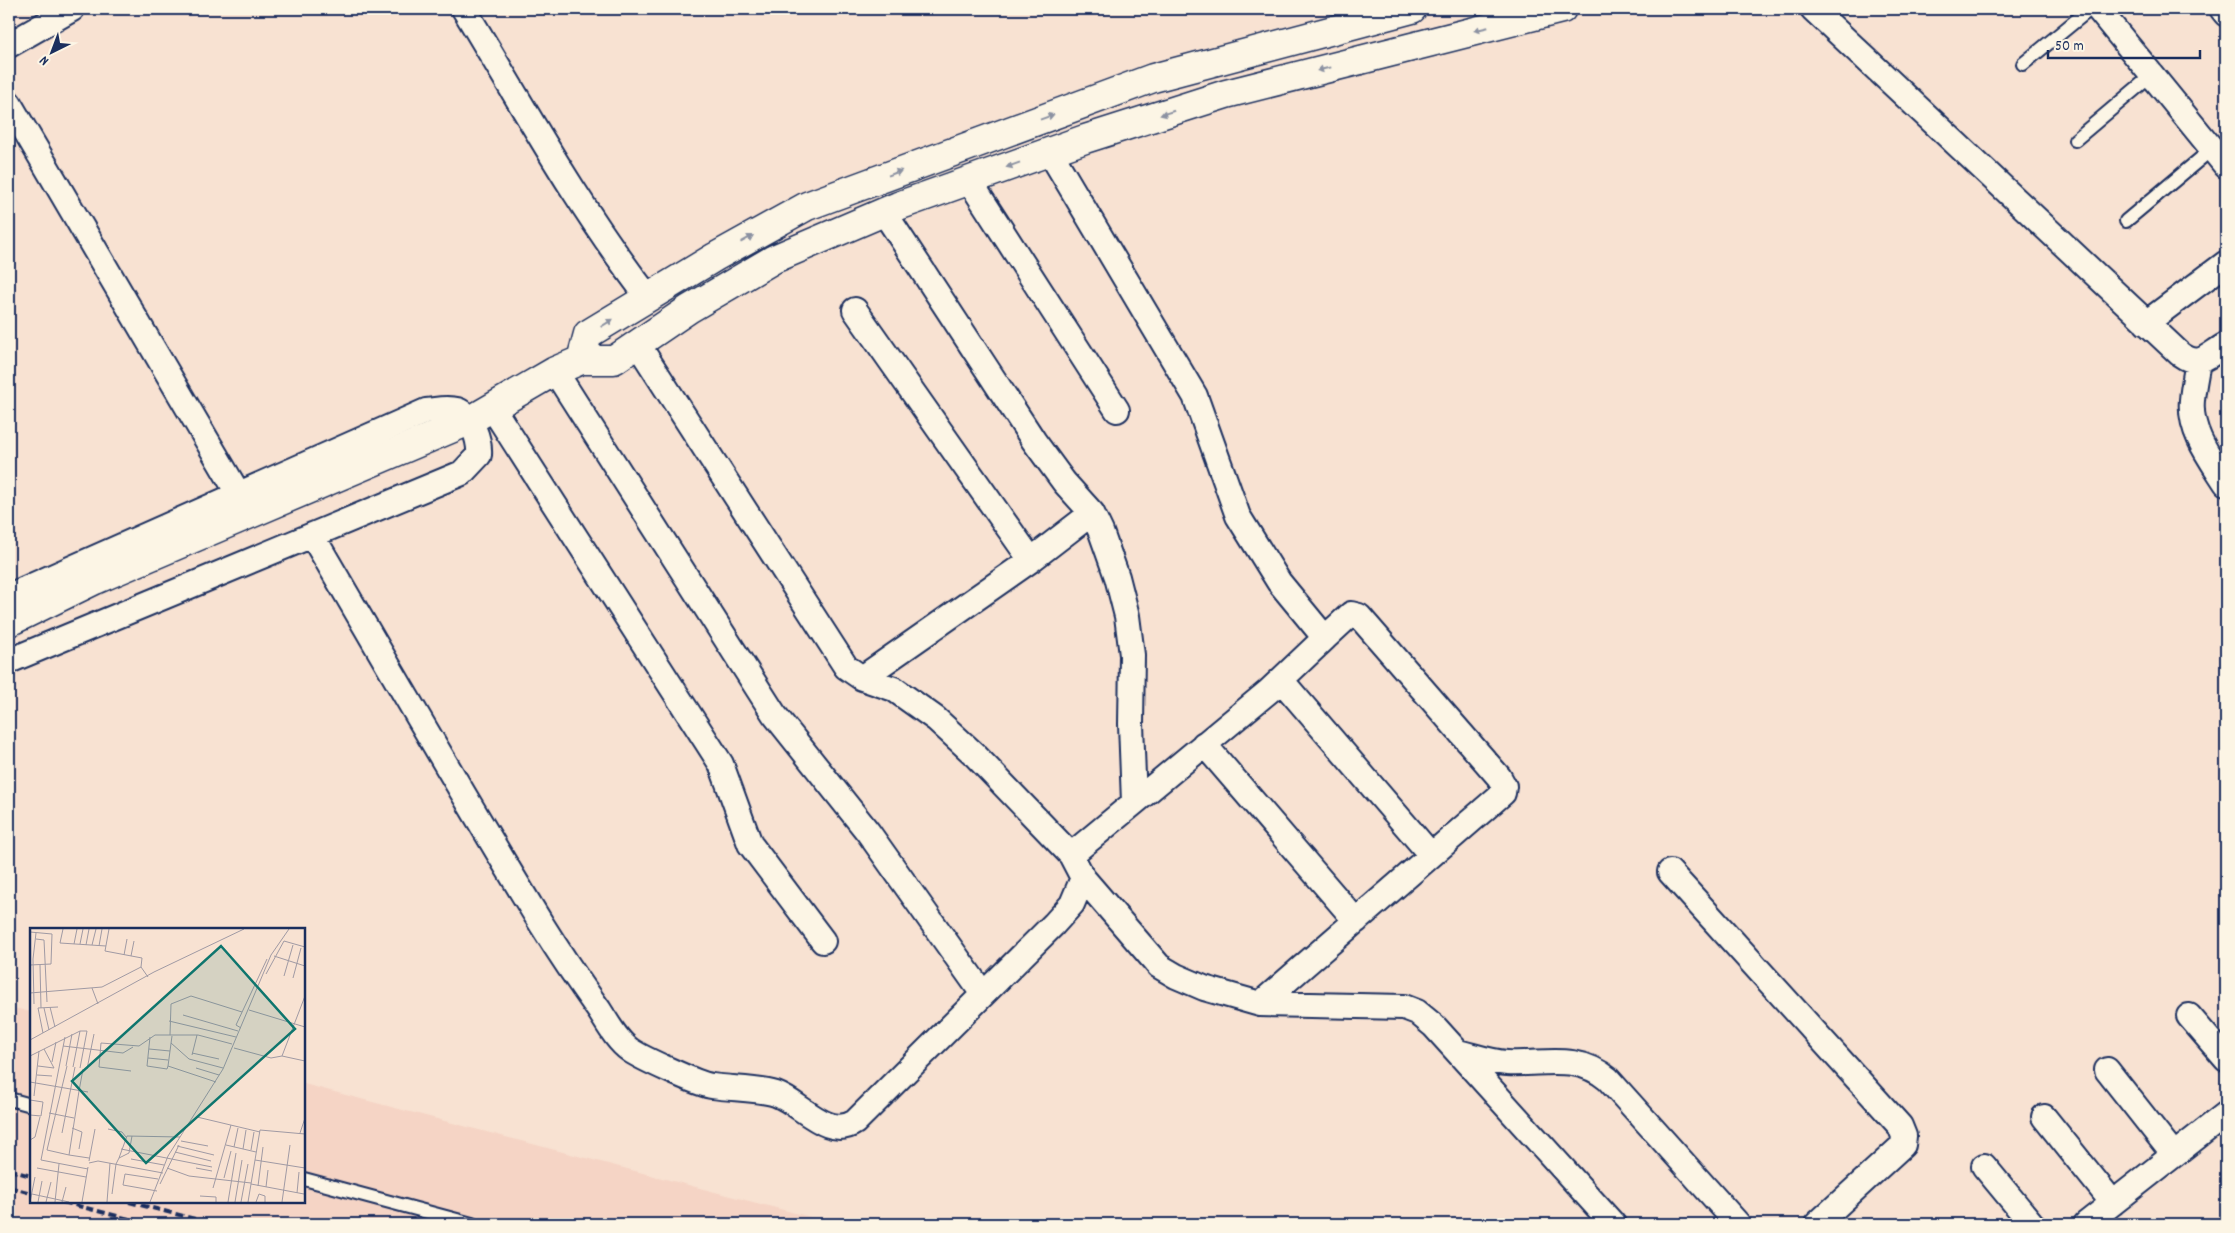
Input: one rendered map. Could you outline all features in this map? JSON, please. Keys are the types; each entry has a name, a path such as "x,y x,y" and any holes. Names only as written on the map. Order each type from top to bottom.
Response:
{"main road":[{"path":"581,360 588,334 715,257 807,206 1153,78 1412,9"},
{"path":"9,622 95,580 444,432 469,420 555,371 581,360 614,360 689,309 774,259 884,212 1050,152 1226,94 1562,9"}],"street":[{"path":"9,45 72,9"},
{"path":"464,9 571,185 648,297"},
{"path":"1813,9 2180,354 2190,361 2198,361 2226,345"},
{"path":"2098,9 2219,157"},
{"path":"2222,9 2226,14"},
{"path":"9,103 240,495"},
{"path":"1050,152 1195,396 1238,516 1279,582 1325,638"},
{"path":"969,180 1117,410"},
{"path":"884,212 1034,442 1064,482 1092,513 1117,577 1128,616 1132,655 1131,724 1134,802"},
{"path":"2146,323 2226,262"},
{"path":"855,310 1031,560"},
{"path":"638,343 846,667 862,678 894,689 936,719 974,754 1071,855 1083,878 1159,966 1176,976 1204,988 1260,1004 1404,1007 1417,1012 1458,1052 1613,1224"},
{"path":"2198,361 2191,402 2195,430 2226,483"},
{"path":"555,371 774,714 868,832 983,994"},
{"path":"492,407 721,764 750,844 823,941"},
{"path":"9,596 426,412 443,409 459,410 469,420 480,444 479,455 473,464 462,473 9,661"},
{"path":"862,678 1031,560 1092,513"},
{"path":"312,535 484,830 564,960 619,1039 631,1050 710,1086 764,1091 778,1095 824,1123 838,1128 846,1128 855,1122 1072,904 1083,878"},
{"path":"1071,855 1280,680 1351,614 1359,616 1499,777 1504,786 1504,793 1260,1004"},
{"path":"1280,680 1431,855"},
{"path":"1204,744 1356,921"},
{"path":"1670,872 1900,1126 1904,1136 1903,1145 1817,1224"},
{"path":"2189,1016 2226,1059"},
{"path":"1458,1052 1506,1063 1570,1062 1597,1070 1608,1079 1738,1224"},
{"path":"2107,1070 2174,1155"},
{"path":"2086,1224 2226,1114"},
{"path":"2044,1117 2113,1203"},
{"path":"1984,1166 2023,1221"}],"lane":[{"path":"2023,64 2090,9"},
{"path":"2075,140 2152,74"},
{"path":"2126,220 2219,157"},
{"path":"9,1099 30,1105"},
{"path":"305,1179 472,1224"}],"shaded area":[{"path":"9,1007 30,1012 30,1203 305,1203 305,1084 837,1224 9,1224"}],"railway":[{"path":"9,1170 30,1176"},
{"path":"9,1187 30,1193"},
{"path":"67,1203 148,1224"},
{"path":"133,1203 214,1224"}]}
